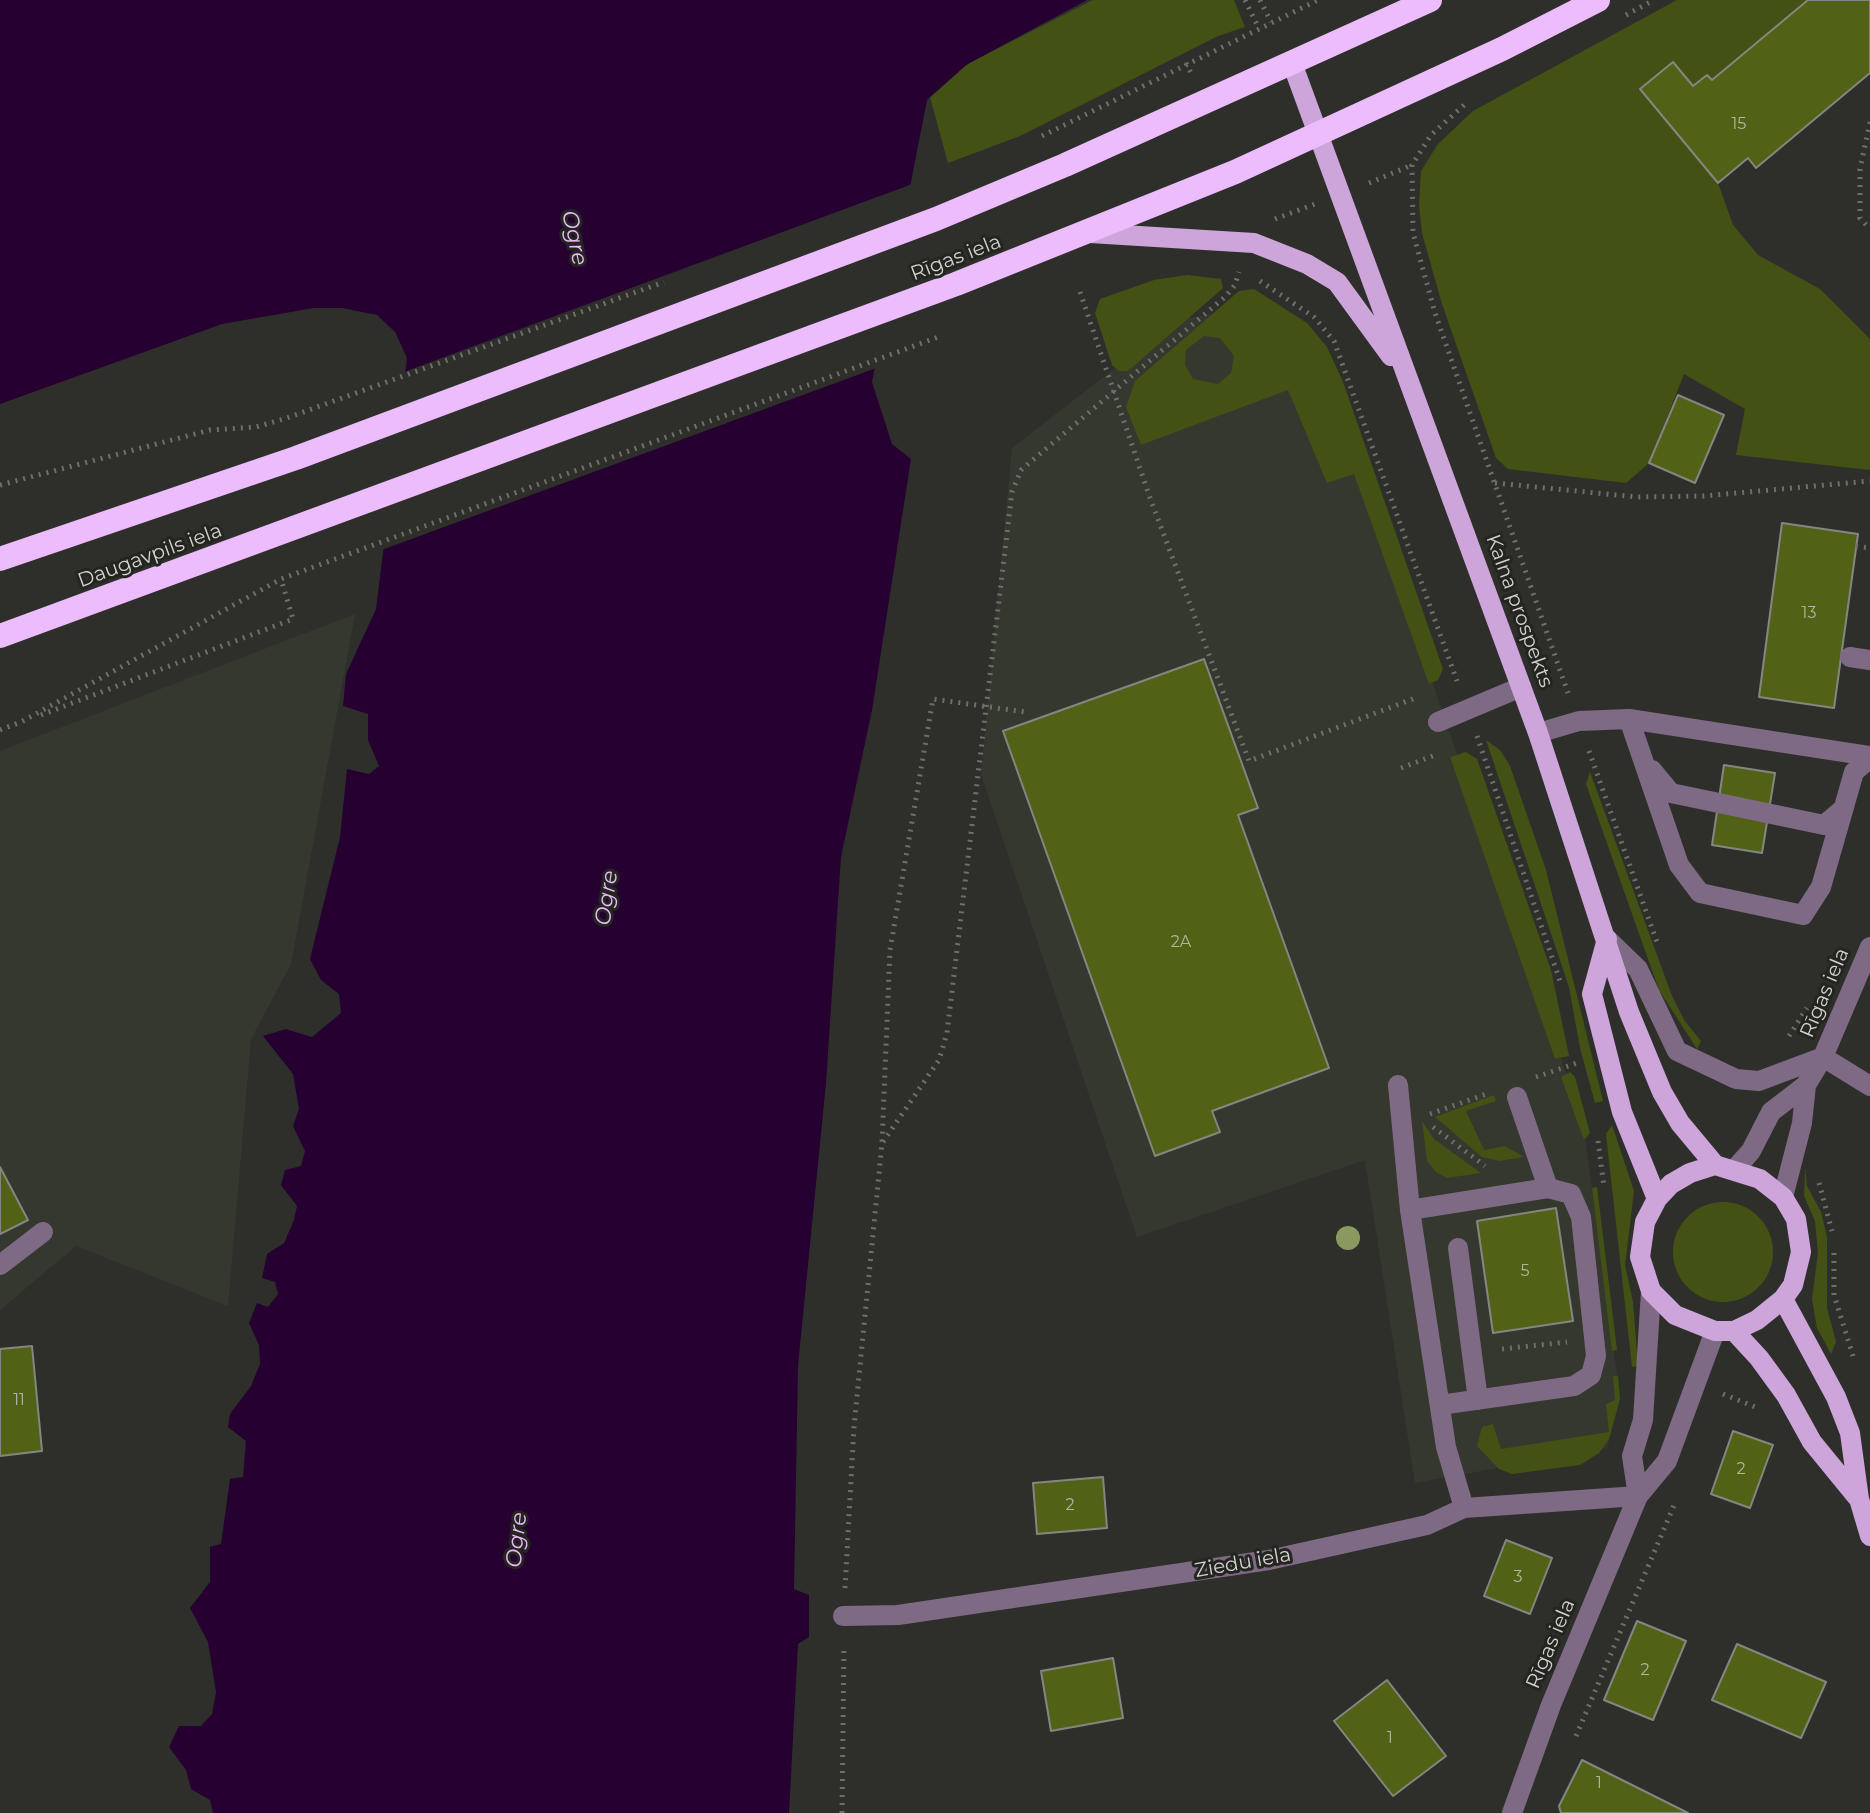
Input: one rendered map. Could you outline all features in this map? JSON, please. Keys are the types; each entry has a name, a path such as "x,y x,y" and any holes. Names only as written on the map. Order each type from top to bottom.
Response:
{"highway":[{"path":"0,559 296,458 936,219 1430,0"},
{"name":"Rīgas iela","path":"316,521 956,284 1086,232 1318,134 1598,0"},
{"name":"Daugavpils iela","path":"0,636 316,521"}],"main road":[{"name":"Kalna prospekts","path":"1292,63 1538,733 1629,1012 1662,1092 1680,1123 1725,1167"},
{"path":"1086,232 1254,243 1307,264 1337,282 1407,377"},
{"path":"1607,939 1592,994 1622,1112 1657,1199"},
{"path":"1724,1331 1757,1320 1783,1299 1793,1285 1801,1252 1796,1219 1783,1197 1760,1179 1725,1167 1690,1173 1671,1184 1657,1199 1645,1222 1640,1257 1651,1291 1675,1315 1724,1331 1759,1358 1786,1395 1812,1442 1859,1499"},
{"path":"1783,1299 1824,1372 1850,1433 1859,1499 1870,1536"}],"street":[{"path":"1438,722 1521,687"},
{"path":"1629,719 1679,865 1700,893 1803,915 1821,887 1854,772 1870,757"},
{"path":"1538,733 1579,721 1629,719 1870,757"},
{"path":"1643,761 1671,793 1824,825 1844,808"},
{"path":"1607,939 1638,969 1677,1051 1736,1079 1759,1081 1823,1057 1870,1086"},
{"name":"Rīgas iela","path":"1806,1085 1823,1057 1870,947"},
{"path":"1398,1085 1410,1210 1446,1447 1464,1508"},
{"path":"1725,1167 1751,1151 1771,1112 1806,1085"},
{"path":"1783,1197 1802,1123 1806,1085"},
{"path":"1517,1097 1548,1188"},
{"path":"1410,1210 1548,1188 1571,1194 1581,1217 1596,1356 1591,1375 1574,1386 1440,1405"},
{"path":"0,1265 43,1232"},
{"path":"1458,1248 1478,1400"},
{"path":"1638,1496 1632,1456 1643,1420 1651,1291"},
{"path":"1638,1496 1667,1461 1724,1331"},
{"name":"Rīgas iela","path":"1512,1813 1551,1705 1638,1496"},
{"name":"Ziedu iela","path":"843,1616 898,1615 1269,1560 1427,1525 1464,1508 1638,1496"}],"path":[{"path":"1245,0 1259,29"},
{"path":"1260,0 1271,22"},
{"path":"1071,121 1318,0"},
{"path":"1870,122 1860,169 1860,218 1870,229"},
{"path":"1412,165 1409,203 1413,233 1435,313 1662,955"},
{"path":"882,1143 939,1060 947,1033 1012,492 1021,470 1225,297 1235,285 1239,270 1283,294 1314,317 1334,341 1453,669 1561,985"},
{"path":"0,485 210,430 256,427 333,404 672,279"},
{"path":"1080,292 1150,498 1218,686 1249,761 1424,695"},
{"path":"21,722 281,579 941,336"},
{"path":"1495,483 1637,497 1704,496 1870,481"},
{"path":"1856,546 1870,548"},
{"path":"0,730 293,619 281,579"},
{"path":"1447,684 1453,669"},
{"path":"842,1813 843,1616 854,1427 882,1143 890,950 933,699 1025,712"},
{"path":"1784,1042 1810,1002"},
{"path":"1574,1047 1581,1077"},
{"path":"1597,1133 1605,1199"},
{"path":"1818,1170 1832,1237"},
{"path":"1833,1249 1834,1295 1857,1368"},
{"path":"1824,1372 1853,1356"},
{"path":"1715,1402 1720,1393 1763,1410 1786,1395"},
{"path":"1573,1742 1677,1499"}],"shaded area":[{"path":"1230,310 1318,348 1583,1123 1620,1397 1607,1448 1415,1483 1365,1160 1137,1237 981,774 1012,448 1176,321"},
{"path":"355,614 291,964 251,1039 228,1306 76,1246 0,1310 0,751"}],"green space":[{"path":"1093,0 1234,0 1245,27 1218,36 1020,136 948,163 930,97 969,63"},
{"path":"1677,0 1808,0 1712,80 1707,75 1693,86 1673,62 1641,89 1718,183 1733,225 1758,255 1820,289 1870,339 1870,470 1736,455 1745,409 1684,374 1649,463 1626,483 1508,469 1496,458 1442,304 1422,233 1419,205 1421,171 1438,144 1473,111"},
{"path":"1187,275 1221,279 1223,288 1128,371 1119,371 1112,365 1095,313 1100,299 1154,280"},
{"path":"1254,289 1307,323 1327,347 1343,382 1443,669 1438,680 1429,684 1354,474 1327,483 1288,390 1141,445 1126,407 1135,381 1239,291","holes":["1204,336 1220,338 1234,356 1231,373 1218,384 1193,379 1185,365 1186,350"]},
{"path":"1486,740 1500,750 1510,766 1546,870 1603,1101 1595,1103 1580,1048 1569,987"},
{"path":"1466,752 1477,759 1551,970 1569,1056 1555,1059 1450,757"},
{"path":"1590,772 1672,996 1684,1020 1701,1041 1697,1049 1659,990 1586,784"},
{"path":"1570,1072 1575,1077 1590,1133 1584,1140 1561,1077"},
{"path":"1494,1095 1496,1101 1466,1111 1484,1150 1505,1146 1524,1157 1499,1161 1482,1157 1435,1117"},
{"path":"1422,1121 1434,1139 1481,1173 1447,1178 1436,1172 1427,1161"},
{"path":"1612,1125 1634,1191 1625,1265 1633,1302 1638,1366 1632,1367 1606,1134"},
{"path":"1805,1168 1807,1186 1821,1212 1827,1237 1827,1308 1836,1342 1831,1354 1817,1328 1812,1299 1818,1253 1815,1221 1804,1196"},
{"path":"1597,1187 1617,1350 1612,1351 1592,1188"},
{"path":"1723,1202 1751,1210 1765,1224 1773,1252 1765,1280 1751,1294 1723,1302 1695,1294 1681,1280 1673,1252 1681,1224 1695,1210"},
{"path":"1613,1376 1618,1376 1620,1399 1609,1439 1599,1453 1580,1465 1512,1474 1499,1469 1477,1446 1482,1427 1493,1424 1501,1449 1609,1432 1606,1404 1615,1400"}],"water":[{"name":"Ogre","path":"0,0 1087,0 966,65 927,100 872,382 892,444 911,459 872,710 841,857 826,1083 798,1366 794,1589 809,1595 809,1637 798,1644 789,1813 213,1813 210,1800 191,1789 186,1770 169,1747 179,1726 201,1726 212,1714 216,1692 208,1642 190,1608 210,1582 210,1547 221,1544 230,1479 243,1477 246,1441 228,1427 230,1414 251,1386 260,1364 259,1345 249,1323 257,1303 268,1307 278,1294 275,1282 262,1278 267,1254 284,1243 297,1206 281,1185 285,1170 301,1166 305,1151 293,1126 299,1109 293,1074 263,1036 286,1029 312,1037 341,1013 339,994 321,980 310,959 340,837 347,769 369,774 379,766 368,740 368,714 343,706 346,674 376,609 407,358 395,332 377,315 342,308 314,308 222,324 0,404"}],"pier":[{"path":"915,183 879,367 379,551 401,373"}],"building":[{"path":"1808,0 1870,0 1870,73 1756,168 1748,158 1718,183 1640,89 1673,62 1693,86 1707,75 1712,80"},
{"path":"1678,395 1724,415 1695,483 1649,463"},
{"path":"1782,523 1858,534 1834,708 1759,697"},
{"path":"1204,659 1258,808 1238,815 1329,1068 1212,1111 1220,1132 1155,1156 1003,731"},
{"path":"1724,765 1775,773 1762,853 1712,845"},
{"path":"0,1167 28,1220 0,1234"},
{"path":"1556,1208 1573,1321 1493,1333 1477,1221"},
{"path":"32,1346 42,1451 0,1456 0,1349"},
{"path":"1733,1431 1773,1445 1750,1508 1711,1494"},
{"path":"1103,1477 1107,1528 1037,1534 1033,1483"},
{"path":"1506,1540 1552,1558 1530,1614 1484,1596"},
{"path":"1637,1621 1686,1641 1653,1720 1604,1700"},
{"path":"1737,1644 1826,1682 1801,1738 1712,1700"},
{"path":"1113,1658 1123,1718 1051,1731 1041,1671"},
{"path":"1387,1680 1446,1756 1393,1796 1334,1721"},
{"path":"1582,1760 1688,1813 1561,1813 1559,1806"}]}
